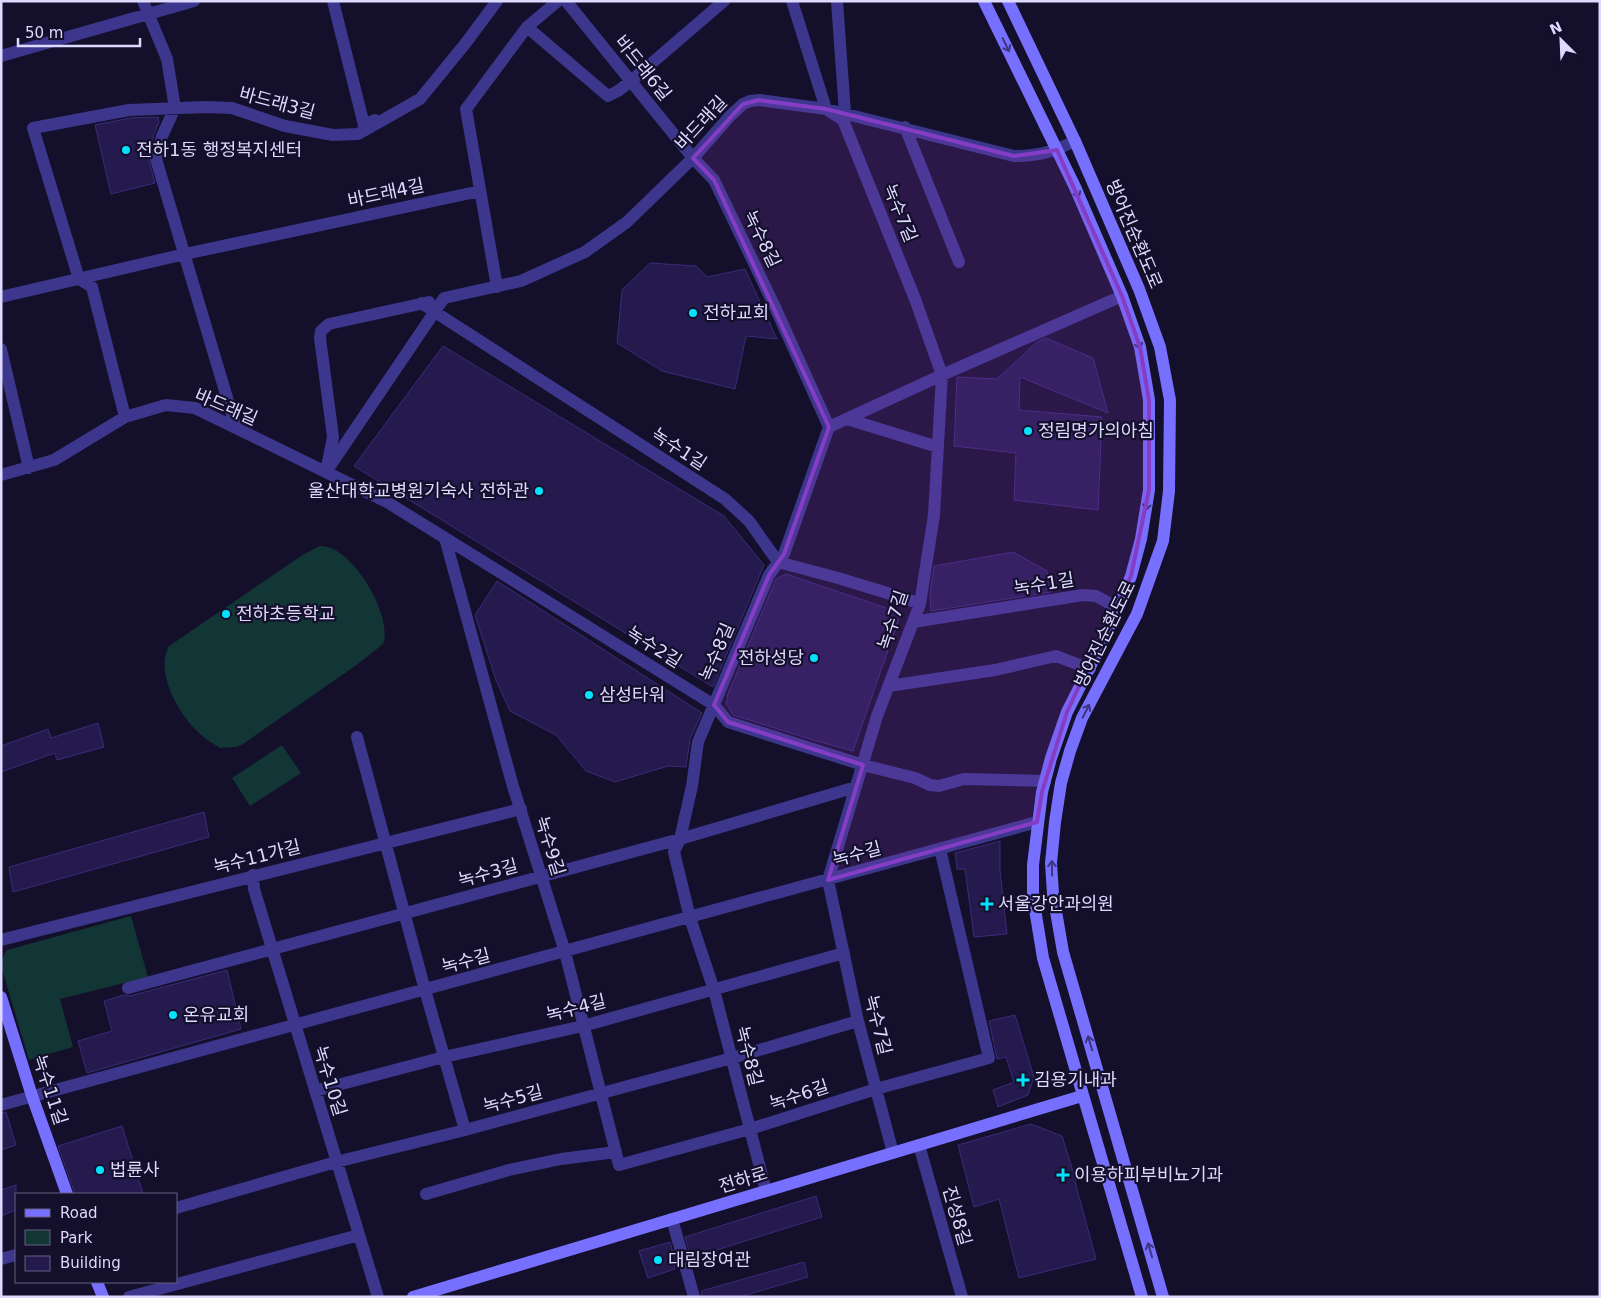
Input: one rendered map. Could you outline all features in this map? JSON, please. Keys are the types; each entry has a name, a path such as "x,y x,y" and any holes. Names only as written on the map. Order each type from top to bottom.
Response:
{"main road":[{"name":"방어진순환도로","path":"984,1 1057,150 1122,296 1140,347 1148,400 1149,490 1141,539 1131,576 1118,608 1090,669 1067,712 1045,781 1037,822 1033,864 1033,897 1043,958 1142,1297"},
{"name":"방어진순환도로","path":"1008,1 1075,141 1139,289 1160,346 1170,400 1169,491 1163,541 1152,577 1137,614 1082,718 1070,751 1061,783 1051,864 1053,894 1063,952 1163,1297"},
{"name":"녹수11길","path":"1,997 32,1096 67,1193"},
{"name":"전하로","path":"413,1297 1082,1096"},
{"path":"98,1283 103,1297"}],"street":[{"path":"143,1 167,59 175,108 162,136 156,159 236,428"},
{"path":"1,56 194,1"},
{"name":"바드래3길","path":"333,1 364,125 420,99"},
{"name":"바드래3길","path":"175,108 232,108 285,126 333,135 358,134 420,99 497,1"},
{"path":"497,287 466,109 526,27 558,1"},
{"name":"바드래6길","path":"566,1 693,158"},
{"path":"526,27 608,96 631,81 724,1"},
{"path":"792,1 826,108"},
{"path":"837,1 845,113"},
{"name":"바드래길","path":"1,475 54,460 125,417 166,405 195,408 326,472 333,436 320,338 322,330 329,324 521,281 585,252 627,222 693,158 730,116 743,104 750,101 759,100 826,108 1014,156 1034,156 1057,150 1075,141"},
{"path":"125,417 92,287 79,279 33,128 129,110 175,108"},
{"name":"녹수7길","path":"826,108 843,120 915,299 942,375 934,514 920,604 877,716 828,880 858,1021 893,1153"},
{"path":"905,127 959,262"},
{"name":"녹수8길","path":"693,158 714,180 774,305 829,427 784,554 769,575 698,742 692,786 680,839 674,852 690,918 714,990 766,1191"},
{"name":"바드래4길","path":"1,297 185,254 480,191"},
{"path":"829,427 1122,296"},
{"path":"326,472 444,298"},
{"name":"녹수1길","path":"421,303 725,499 749,520 778,562"},
{"path":"1,349 29,468"},
{"path":"847,419 938,447"},
{"name":"녹수2길","path":"326,472 387,502 714,705 728,722 863,765 915,778 930,785 939,786 964,779 1045,781"},
{"name":"녹수9길","path":"445,538 521,809 565,952 618,1158"},
{"path":"778,562 838,578 920,604"},
{"name":"녹수1길","path":"913,622 1083,595 1096,596 1118,608"},
{"path":"889,686 995,670 1056,656 1090,669"},
{"path":"357,737 404,914 465,1130"},
{"name":"녹수3길","path":"128,988 680,839 856,787"},
{"name":"녹수11가길","path":"1,940 521,809"},
{"name":"녹수길","path":"1,1105 1037,822"},
{"name":"녹수6길","path":"426,1194 509,1170 561,1159 618,1158 750,1129 876,1088 989,1058 940,849"},
{"name":"녹수10길","path":"253,875 254,889 272,950 378,1297"},
{"name":"녹수4길","path":"315,1091 444,1057 583,1026 844,953"},
{"name":"녹수5길","path":"178,1207 336,1162 465,1130 732,1058 858,1021"},
{"name":"진성8길","path":"919,1145 958,1296"},
{"path":"672,1219 694,1297"},
{"path":"129,1297 359,1235"},
{"path":"1,1259 15,1255"}],"highlighted area":[{"path":"759,100 826,109 1014,156 1057,150 1122,296 1140,347 1149,400 1149,490 1131,576 1067,712 1042,792 1037,822 828,880 863,765 728,722 714,705 769,575 784,554 829,427 714,180 693,158 743,104"}],"green space":[{"path":"320,546 332,548 344,557 367,584 376,600 382,617 385,632 383,644 358,664 243,744 236,747 220,748 195,729 181,712 175,701 166,679 165,656 169,646 304,554"},
{"path":"282,745 301,773 250,806 232,778"},
{"path":"131,916 148,977 60,999 73,1047 29,1060 1,966 1,960 7,950"}],"building":[{"name":"전하1동 행정복지센터","path":"158,117 159,122 148,157 155,183 111,194 95,125 130,118"},
{"name":"전하교회","path":"650,263 696,266 707,277 745,269 777,339 746,336 735,389 662,371 617,343 622,290"},
{"name":"정림명가의아침","path":"1046,338 1093,358 1108,413 1020,377 1019,410 1102,417 1098,510 1014,500 1016,453 954,446 957,377 997,379 1037,342"},
{"name":"울산대학교병원기숙사 전하관","path":"443,346 724,516 764,565 713,687 354,466"},
{"path":"1013,552 1047,571 1051,592 931,611 930,594 934,566"},
{"name":"전하성당","path":"786,574 901,613 853,751 733,715 726,703 727,696 776,579"},
{"name":"삼성타워","path":"497,581 702,713 690,739 686,767 668,766 615,782 586,771 556,735 510,711 496,680 475,615"},
{"path":"98,723 104,747 57,760 55,753 1,772 1,746 48,729 51,738"},
{"path":"204,812 209,837 13,892 9,867"},
{"name":"서울강안과의원","path":"1000,841 1000,870 1007,934 974,937 965,869 957,869 955,853"},
{"name":"온유교회","path":"227,970 241,1029 87,1073 78,1041 112,1031 104,1001 124,995 130,996"},
{"path":"1015,1015 1034,1077 1028,1095 998,1107 993,1090 1014,1082 1006,1057 997,1059 989,1021"},
{"path":"6,1112 16,1145 1,1150 1,1113"},
{"path":"1031,1124 1062,1136 1076,1181 1096,1259 1019,1278 999,1199 974,1207 958,1145"},
{"name":"법륜사","path":"122,1126 143,1193 75,1193 58,1146"},
{"path":"16,1185 15,1210 1,1216 1,1190"},
{"path":"816,1196 822,1217 691,1258 685,1237"},
{"name":"대림장여관","path":"670,1242 676,1263 674,1263 675,1269 648,1278 639,1251"},
{"path":"804,1262 808,1277 739,1297 702,1297 701,1291"}],"place":[{"name":"전하1동 행정복지센터","path":"126,150"},
{"name":"전하교회","path":"693,313"},
{"name":"정림명가의아침","path":"1028,431"},
{"name":"울산대학교병원기숙사 전하관","path":"539,491"},
{"name":"전하초등학교","path":"226,614"},
{"name":"전하성당","path":"814,658"},
{"name":"삼성타워","path":"589,695"},
{"name":"서울강안과의원","path":"987,904"},
{"name":"온유교회","path":"173,1015"},
{"name":"김용기내과","path":"1023,1080"},
{"name":"법륜사","path":"100,1170"},
{"name":"이용하피부비뇨기과","path":"1063,1175"},
{"name":"대림장여관","path":"658,1260"}]}
